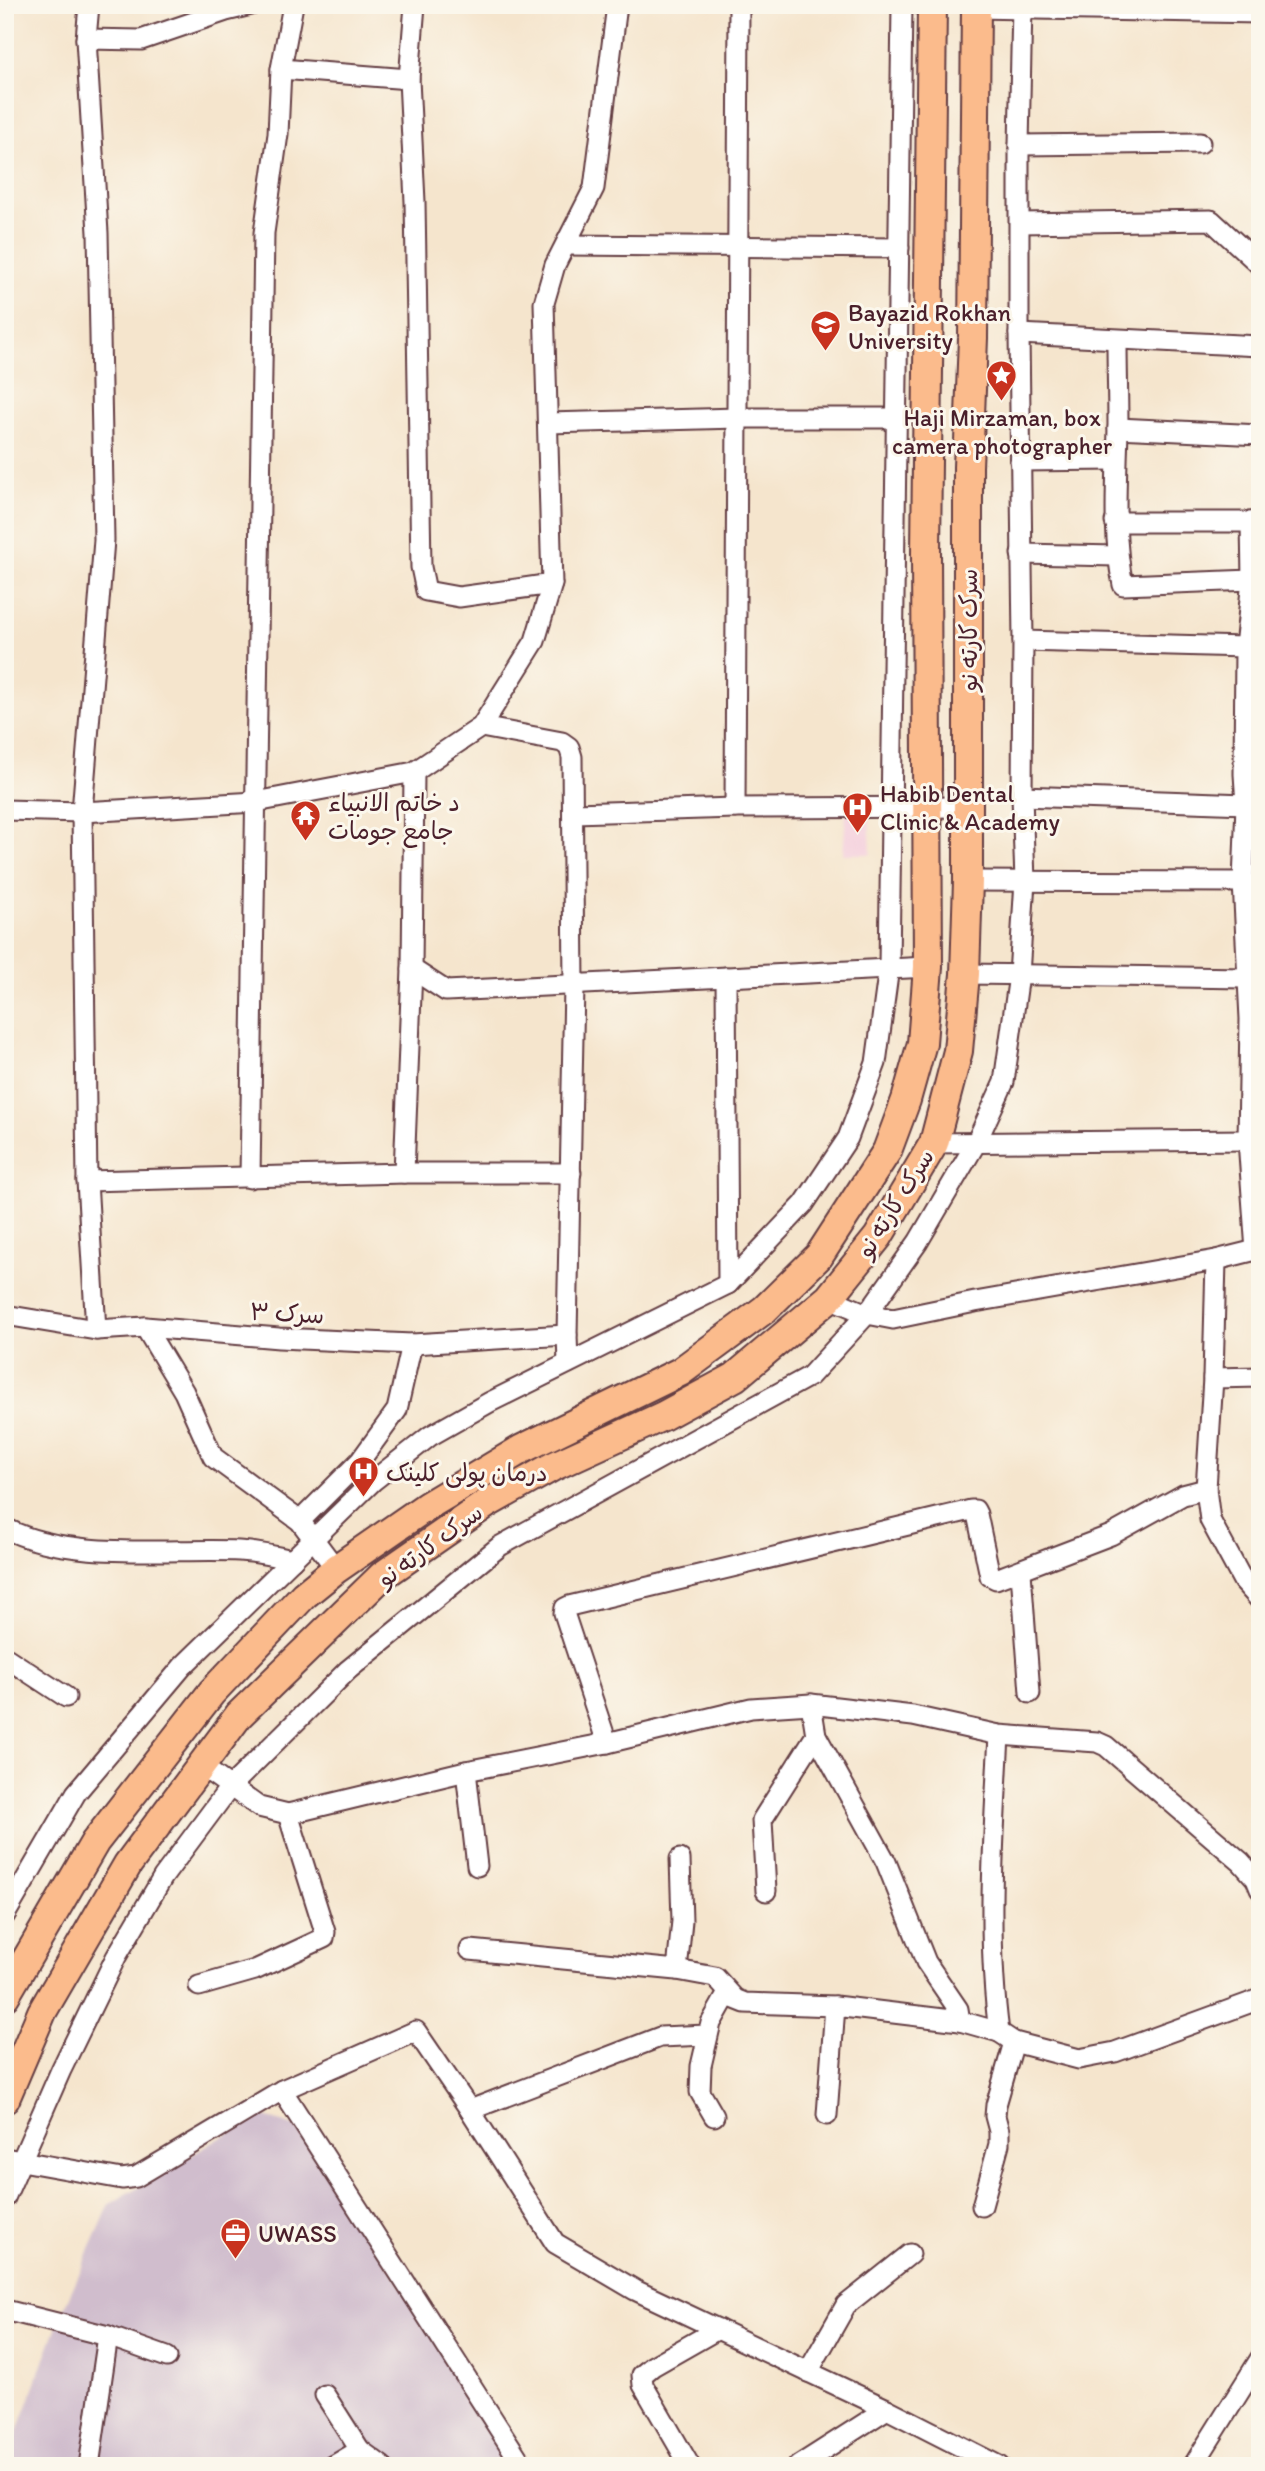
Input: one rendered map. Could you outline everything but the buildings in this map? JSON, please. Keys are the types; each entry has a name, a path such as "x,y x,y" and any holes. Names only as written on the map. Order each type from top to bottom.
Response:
{"highway":[{"name":"سرک کارته نو","path":"5,1996 95,1842 212,1692 304,1595 336,1569 427,1506 522,1449 680,1372 765,1309 819,1256 887,1151 922,1043 928,967 926,553 932,5"},
{"name":"سرک کارته نو","path":"5,2099 42,2012 128,1864 239,1715 382,1576 486,1504 552,1467 663,1416 735,1377 829,1298 878,1237 934,1143 958,1051 965,974 968,881 968,467 973,338 976,7"},
{"path":"212,1692 239,1715"},
{"path":"95,1842 128,1864"}],"street":[{"path":"89,5 86,39 98,233 104,540 82,811 88,1181 96,1330"},
{"path":"86,39 141,40 251,5"},
{"path":"250,1178 264,233 278,134 281,69 293,5"},
{"path":"415,5 409,79 415,202 421,567 426,591 459,597 552,584"},
{"path":"5,810 82,811 256,802 414,772 481,727 535,641 552,584 544,303 555,265 594,188 617,5"},
{"path":"735,808 739,5"},
{"path":"5,1915 76,1793 183,1666 373,1481 430,1436 568,1363 728,1284 804,1204 848,1138 876,1063 890,967 902,5"},
{"path":"5,2198 13,2160 116,1957 163,1878 230,1787 348,1671 500,1546 810,1376 867,1314 918,1242 976,1143 1004,1082 1019,975 1025,881 1019,334 1022,6"},
{"path":"976,7 1260,12"},
{"path":"281,69 409,79"},
{"path":"1019,145 1200,143"},
{"path":"1020,223 1211,220 1260,265"},
{"path":"566,245 899,248"},
{"path":"1019,334 1260,346"},
{"path":"1116,340 1118,428 1115,522 1117,556 1123,584 1252,580"},
{"path":"548,423 738,418 896,418"},
{"path":"1118,428 1260,435"},
{"path":"1020,461 1116,460"},
{"path":"829,1298 867,1314 892,1319 1258,1250 1248,1140 1254,1102 1255,1019 1246,978 1253,932 1243,882 1252,855 1246,804 1252,774 1245,647 1255,605 1252,580 1255,522 1115,522"},
{"path":"1021,554 1117,556"},
{"path":"1023,641 1245,647"},
{"path":"481,727 562,742 569,747 572,757 574,986 568,1363"},
{"path":"404,1173 412,969 414,772"},
{"path":"1022,796 1246,804"},
{"path":"574,813 735,808 967,807"},
{"path":"968,881 1243,882"},
{"path":"412,969 446,991 928,967"},
{"path":"965,974 1246,978"},
{"path":"726,978 728,1284"},
{"path":"934,1143 1248,1140"},
{"path":"88,1181 404,1173 571,1173"},
{"path":"1216,1260 1213,1378 1206,1489 1210,1520 1243,1581 1260,1600"},
{"name":"سرک ۳","path":"5,1315 96,1330 145,1327 279,1338 412,1344 567,1335"},
{"path":"145,1327 184,1392 213,1457 300,1521 336,1569"},
{"path":"300,1521 360,1461 397,1410 412,1344"},
{"path":"1213,1378 1260,1377"},
{"path":"607,1743 564,1613 569,1606 971,1510 975,1510 977,1514 992,1579 1021,1572 1111,1535 1183,1495 1206,1489"},
{"path":"5,1528 24,1538 94,1550 240,1551 292,1560"},
{"path":"1021,1572 1030,1693"},
{"path":"5,1657 66,1697"},
{"path":"200,1765 259,1807 288,1814 466,1771 607,1743 751,1708 811,1704 913,1716 999,1735 1097,1742 1106,1746 1241,1862 1256,1879 1260,1889"},
{"path":"811,1704 816,1735 886,1862 926,1962 958,2009 960,2021"},
{"path":"766,1891 762,1820 816,1735"},
{"path":"982,2206 999,2144 995,2116 1007,2037 992,1918 999,1735"},
{"path":"466,1771 477,1866"},
{"path":"199,1986 255,1970 324,1938 325,1932 288,1814"},
{"path":"677,1970 682,1922 680,1859"},
{"path":"470,1950 677,1970 715,1977 724,1984 728,1993 745,2003 835,2006 960,2021 1079,2059 1115,2052 1260,1999"},
{"path":"714,2116 700,2092 701,2066 711,2023 728,1993"},
{"path":"827,2115 835,2006"},
{"path":"13,2160 122,2179 136,2177 282,2090 416,2031 555,2243 635,2290 887,2409 999,2466"},
{"path":"470,2110 660,2037 707,2035"},
{"path":"282,2090 523,2466"},
{"path":"808,2372 846,2305 910,2253"},
{"path":"5,2310 108,2336 167,2357"},
{"path":"690,2466 643,2385 642,2375 718,2329"},
{"path":"89,2466 108,2336"},
{"path":"1193,2466 1260,2360"},
{"path":"325,2395 360,2450 382,2466"},
{"path":"797,2466 887,2409"},
{"path":"333,2466 360,2450"}],"shaded area":[{"name":"Habib Dental Clinic & Academy","path":"869,812 871,854 843,854 846,813"},
{"name":"UWASS","path":"259,2115 297,2127 520,2466 5,2466 61,2315 110,2204"}],"place":[{"name":"Bayazid Rokhan University","path":"825,353"},
{"name":"Haji Mirzaman, box camera photographer","path":"1002,402"},
{"name":"Habib Dental Clinic & Academy","path":"857,834"},
{"name":"د خاتم الانبیاء جامع جومات","path":"305,843"},
{"name":"درمان پولی کلینک","path":"363,1499"},
{"name":"UWASS","path":"235,2260"}]}
